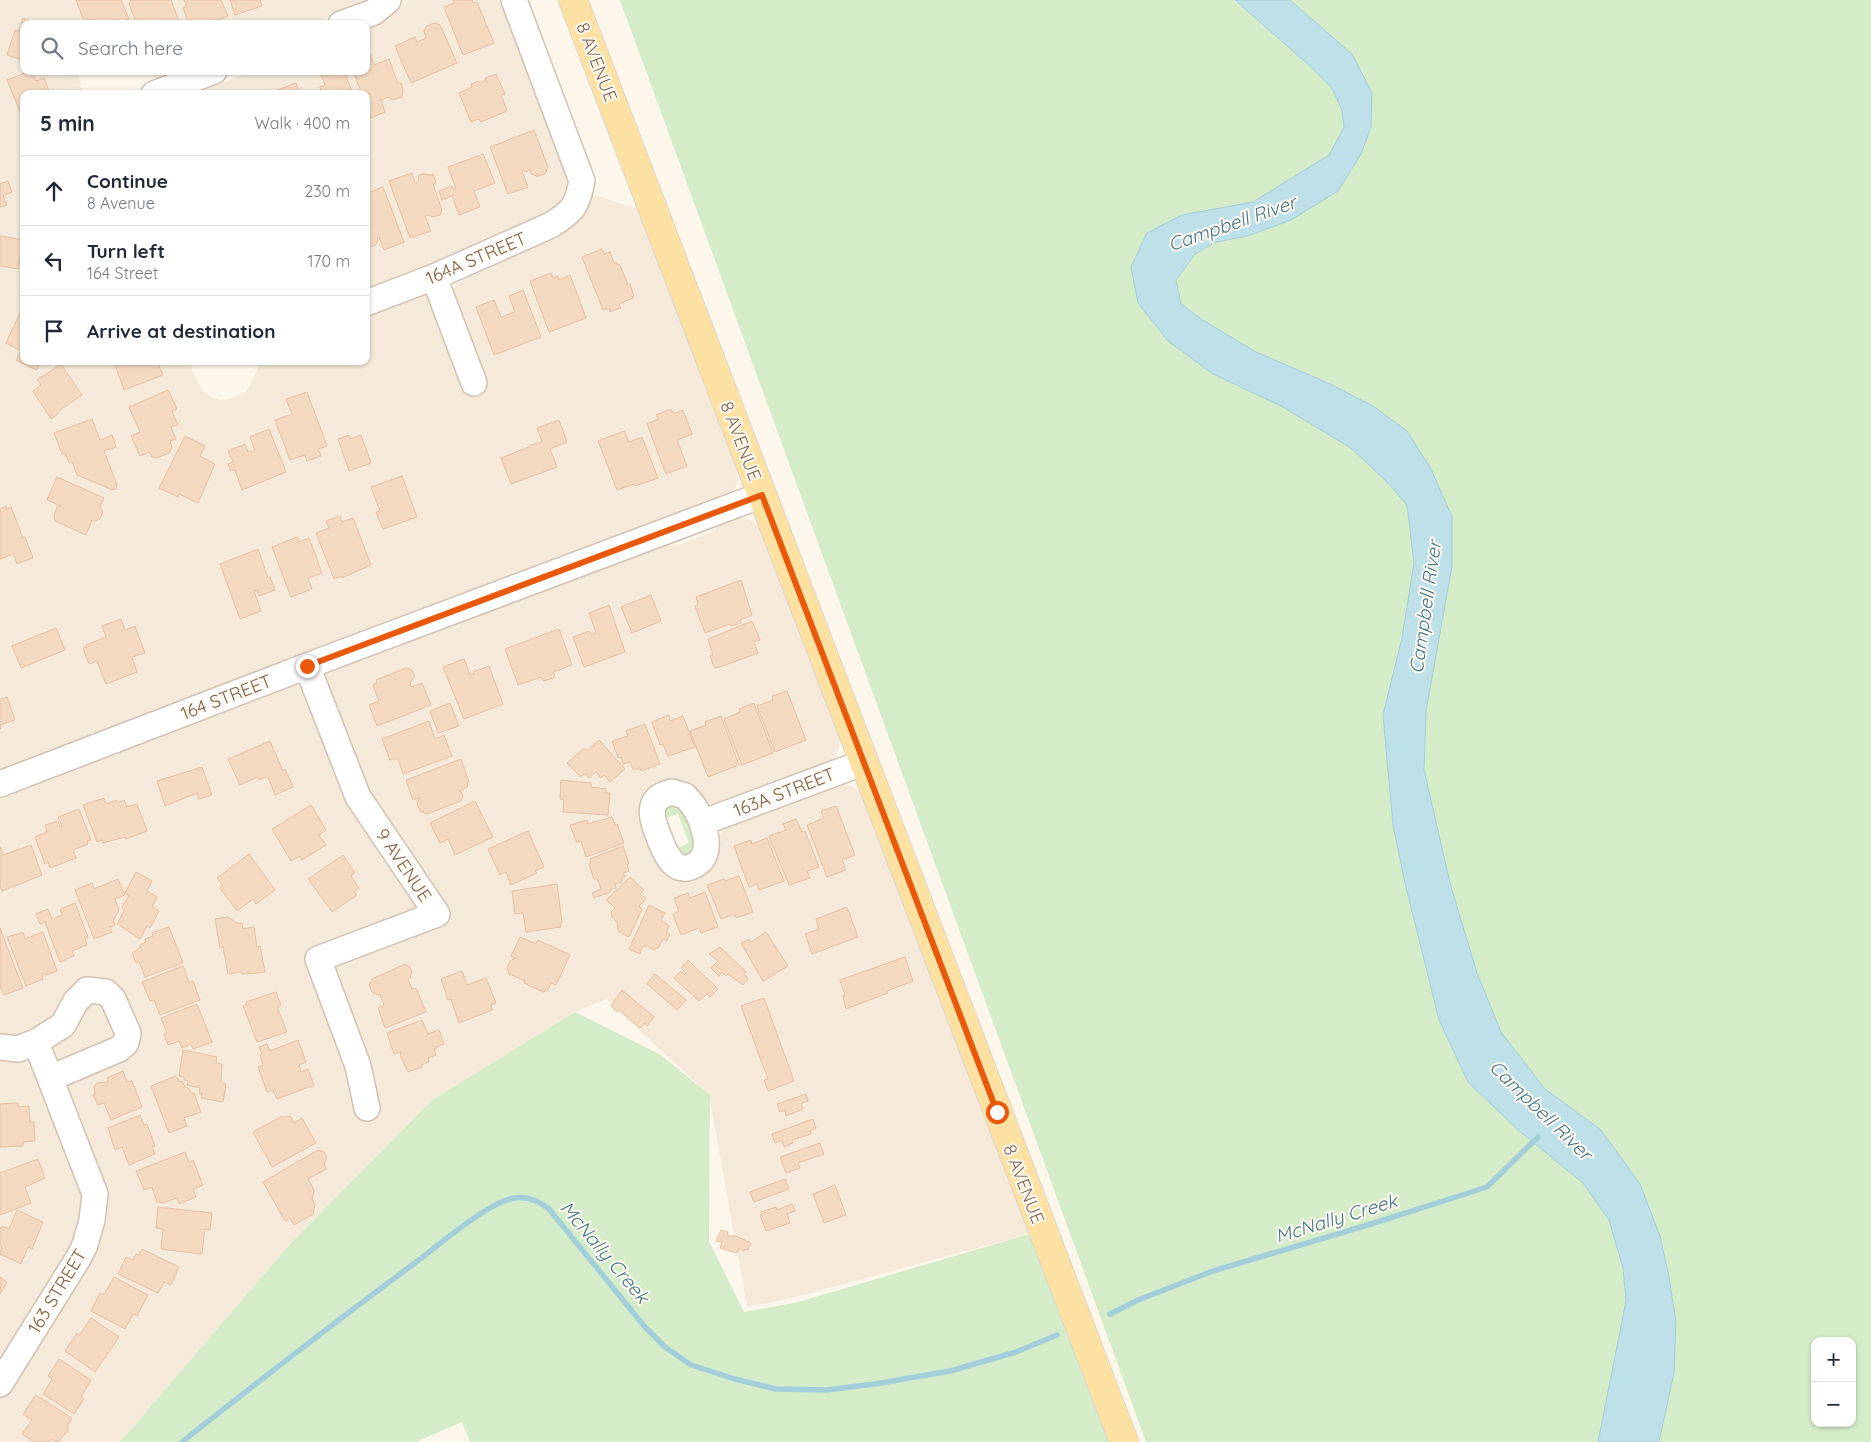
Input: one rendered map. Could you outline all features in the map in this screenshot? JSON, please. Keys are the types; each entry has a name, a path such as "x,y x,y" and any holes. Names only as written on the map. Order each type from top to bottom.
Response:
{"main road":[{"name":"8 AVENUE","path":"573,0 1124,1442"}],"street":[{"path":"352,20 374,12 388,0"},
{"name":"164A STREET","path":"370,301 551,226 567,214 578,201 582,181 514,0"},
{"path":"164,90 204,75"},
{"path":"434,276 474,383"},
{"name":"164 STREET","path":"0,784 762,495"},
{"name":"9 AVENUE","path":"307,666 358,797 437,914 318,959 358,1066 367,1108"},
{"name":"163A STREET","path":"704,822 865,762"},
{"path":"0,1047 18,1049 36,1042 63,1025 76,1001 88,990 106,992 113,999 128,1033 126,1043 120,1049 51,1078"},
{"name":"163 STREET","path":"0,1384 85,1245 92,1220 95,1194 36,1042"}],"shaded area":[{"path":"0,0 370,0 322,20 20,20 20,75 80,75 83,90 20,90 20,365 191,365 194,376 204,392 212,398 220,400 229,399 246,392 259,365 370,365 370,312 419,291 453,291 457,284 470,274 566,230 579,220 594,195 638,209 736,466 738,479 735,489 730,494 664,544 676,546 714,531 720,524 740,518 758,524 764,535 840,739 838,753 830,763 713,805 666,783 660,867 718,840 724,829 730,826 833,786 845,784 862,793 894,882 1029,1234 792,1298 747,1307 709,1095 606,999 575,1012 432,1100 290,1244 120,1442 0,1442"},
{"path":"409,0 503,0 572,186 560,209 370,293 370,90 204,90 243,75 370,75 370,25 381,20"},
{"path":"150,75 176,75 166,78 158,79"}],"green space":[{"path":"620,0 1235,0 1332,88 1342,110 1344,127 1329,155 1253,202 1182,215 1138,303 1168,341 1213,374 1281,406 1351,448 1386,481 1407,505 1414,563 1402,638 1383,715 1393,825 1405,883 1439,1019 1468,1082 1518,1130 1583,1183 1609,1220 1623,1268 1626,1301 1598,1442 1146,1442"},
{"path":"1290,0 1871,0 1871,1442 1659,1442 1674,1373 1676,1322 1660,1236 1640,1184 1601,1130 1545,1089 1501,1032 1477,974 1451,887 1424,770 1426,711 1452,566 1373,406 1328,383 1256,352 1201,319 1181,304 1176,280 1195,254 1216,242 1248,236 1338,191 1361,154 1371,127 1372,93 1352,54"},
{"path":"669,803 683,807 697,845 687,858 673,850 689,843 678,814 662,820 661,812"},
{"path":"575,1012 661,1055 710,1095 709,1241 744,1312 798,1302 1029,1234 1109,1442 470,1442 462,1422 419,1442 120,1442 290,1244 432,1100"}],"water":[{"name":"Campbell River","path":"1235,0 1290,0 1352,54 1372,93 1371,127 1361,154 1338,191 1291,220 1248,236 1216,242 1195,254 1176,280 1181,304 1201,319 1256,352 1328,383 1373,406 1407,431 1431,469 1452,517 1452,566 1426,711 1424,770 1451,887 1477,973 1501,1032 1545,1089 1601,1130 1640,1184 1660,1236 1676,1322 1674,1373 1659,1442 1598,1442 1626,1301 1623,1268 1609,1220 1583,1183 1518,1130 1468,1082 1439,1020 1405,883 1393,825 1383,715 1402,638 1414,563 1407,505 1386,481 1351,448 1281,406 1213,374 1168,341 1138,303 1131,267 1147,233 1182,215 1253,202 1329,155 1344,127 1342,110 1332,88"}],"building":[{"path":"76,0 121,0 129,19 126,20 84,20"},
{"path":"131,0 171,0 178,20 135,20 129,4"},
{"path":"184,0 221,0 228,16 217,20 188,20 183,8 187,7"},
{"path":"230,0 260,0 262,6 235,15"},
{"path":"453,0 472,0 473,3 477,2 494,43 463,55 444,7 454,3"},
{"path":"435,23 440,25 457,63 411,83 395,46 415,37 417,42 426,38 424,31 426,26"},
{"path":"20,28 20,60 7,55 15,30 19,31"},
{"path":"370,54 374,65 389,59 398,84 401,83 403,90 402,97 393,100 388,97 381,100 385,112 371,118 370,90 360,90 355,75 370,75"},
{"path":"496,74 505,94 501,95 507,111 481,122 479,119 471,122 459,93 472,87 471,84 479,81 480,83 486,80 485,78"},
{"path":"20,75 34,75 36,81 44,78 48,90 20,90 20,112 7,80"},
{"path":"321,75 346,75 351,90 321,90 320,87 325,85"},
{"path":"296,83 299,90 278,90"},
{"path":"534,130 548,167 545,174 537,176 531,174 530,170 522,171 528,187 508,194 490,147"},
{"path":"483,154 495,183 474,191 480,207 459,215 452,196 442,200 439,191 452,186 454,190 456,189 448,167"},
{"path":"412,173 415,183 418,182 419,175 433,174 436,183 433,184 442,210 440,215 425,216 431,231 410,238 389,181"},
{"path":"8,181 12,192 3,196 7,205 0,207 0,184"},
{"path":"383,187 404,242 384,250 379,237 377,238 376,245 370,247 370,192"},
{"path":"0,236 20,239 18,269 0,266"},
{"path":"602,249 604,254 610,252 614,263 620,265 634,296 619,304 621,308 610,312 609,308 603,310 582,257"},
{"path":"551,273 553,278 558,276 559,280 570,275 586,318 549,332 530,281"},
{"path":"523,290 541,337 494,355 476,307 494,300 501,317 515,312 509,296"},
{"path":"20,313 20,350 6,343"},
{"path":"20,353 20,362 16,360"},
{"path":"26,365 39,365 37,370"},
{"path":"62,365 82,395 57,412 58,414 51,419 33,391 41,385 37,380"},
{"path":"115,365 159,365 163,375 124,390"},
{"path":"168,390 177,409 172,411 178,425 171,427 176,439 170,441 172,447 169,453 157,458 152,457 149,452 140,456 131,436 140,432 129,407"},
{"path":"307,392 327,446 318,449 321,456 307,461 305,455 290,460 275,420 292,414 286,399"},
{"path":"671,409 673,414 683,410 692,434 677,440 687,466 666,474 647,424 658,419 656,415"},
{"path":"92,419 100,440 112,435 116,447 104,451 117,485 116,489 111,490 77,475 72,461 69,463 65,453 62,454 54,433"},
{"path":"559,420 567,442 550,449 557,467 511,484 501,458 530,445 542,442 537,428"},
{"path":"269,429 286,472 242,490 235,470 231,471 228,464 233,462 228,451 245,444 248,452 255,450 250,437"},
{"path":"624,431 629,442 642,437 658,478 617,490 598,441"},
{"path":"349,435 350,439 361,435 371,463 349,471 338,439"},
{"path":"185,436 205,446 200,456 215,464 198,503 179,494 178,497 159,488"},
{"path":"402,476 417,517 383,529 376,512 380,511 371,487"},
{"path":"57,477 104,498 100,506 103,512 100,519 92,520 86,535 55,521 54,516 57,507 61,506 47,500"},
{"path":"6,506 7,509 11,507 33,558 17,564 14,554 0,559 0,509"},
{"path":"340,516 342,522 353,518 371,565 342,578 342,576 334,579 316,533 329,528 326,521"},
{"path":"297,537 299,542 309,538 322,573 308,578 312,589 291,597 272,547"},
{"path":"258,549 268,578 270,577 275,590 259,596 257,590 254,591 261,611 240,619 220,564"},
{"path":"741,580 752,615 740,620 741,623 731,626 730,624 705,633 695,606 698,604 696,597"},
{"path":"651,595 661,621 632,633 621,607"},
{"path":"609,605 625,652 584,667 573,637 589,631 591,635 596,633 589,613"},
{"path":"121,619 125,630 135,626 145,653 132,657 137,672 106,684 97,661 89,664 83,648 106,637 102,626"},
{"path":"752,621 760,640 754,642 758,653 717,668 714,667 710,656 713,655 708,639"},
{"path":"56,628 65,650 21,668 12,646"},
{"path":"559,629 572,665 553,672 555,675 553,678 544,681 541,677 518,685 505,649"},
{"path":"464,659 470,675 489,666 503,704 464,719 443,667"},
{"path":"406,668 412,670 415,676 410,683 411,687 422,683 431,705 377,726 369,705 379,701 373,685 377,683 376,680"},
{"path":"787,691 806,740 775,752 757,706 773,700 772,696"},
{"path":"7,697 15,720 0,725 0,699"},
{"path":"450,703 459,726 438,733 430,711"},
{"path":"754,703 773,753 742,765 724,719 740,712 739,709"},
{"path":"669,715 670,721 683,716 695,747 668,756 663,744 660,745 652,722"},
{"path":"721,716 739,765 708,777 690,731 706,725 705,722"},
{"path":"429,721 435,739 444,735 452,756 403,774 398,758 390,760 382,739"},
{"path":"645,724 660,764 641,771 640,768 633,770 630,762 623,764 621,757 618,758 612,741 628,736 626,731"},
{"path":"599,740 625,769 610,782 604,775 601,778 596,772 589,778 585,773 581,777 567,763 584,748 587,751"},
{"path":"270,741 283,771 285,769 293,787 275,795 268,777 259,780 258,777 240,785 228,759"},
{"path":"461,759 469,782 467,783 468,787 459,791 463,797 461,801 427,814 420,811 417,803 420,797 413,800 406,780"},
{"path":"202,767 212,795 199,799 197,793 165,806 157,781"},
{"path":"561,780 591,783 591,787 606,789 606,793 610,793 608,815 563,812 564,800 560,799"},
{"path":"104,798 106,804 116,800 117,803 124,800 127,807 137,804 147,831 126,839 125,837 103,843 102,840 97,842 83,805"},
{"path":"475,801 493,837 455,855 448,839 440,843 430,823"},
{"path":"311,805 326,830 319,835 326,845 302,860 300,856 291,861 272,829"},
{"path":"836,806 855,855 842,860 846,870 827,877 807,825 824,818 821,811"},
{"path":"79,809 91,840 87,841 88,844 73,850 76,858 50,868 48,862 45,864 35,837 47,832 45,825 58,821 60,827 62,826 58,817"},
{"path":"612,817 615,825 617,824 624,843 586,857 581,841 577,843 570,825 587,820 588,824"},
{"path":"796,819 802,832 805,831 819,867 807,871 810,878 789,885 769,836 786,830 783,824"},
{"path":"528,831 544,867 535,871 537,873 511,885 506,872 500,875 488,849"},
{"path":"767,838 784,881 759,890 757,884 749,887 734,846 751,840 752,844"},
{"path":"31,845 42,875 2,891 0,886 0,847 3,855"},
{"path":"623,846 629,864 627,864 629,871 623,873 625,877 621,878 622,882 615,884 616,888 594,898 592,893 601,889 597,878 594,879 589,864 591,863 590,859"},
{"path":"249,854 275,890 256,904 253,899 237,911 220,888 223,886 217,878"},
{"path":"343,855 355,873 351,876 359,888 354,891 357,895 332,912 308,879"},
{"path":"136,872 152,881 147,891 157,897 152,907 159,911 150,928 147,926 140,939 117,924 125,909 122,907 129,896 125,893"},
{"path":"739,876 753,912 736,918 735,914 721,919 707,885"},
{"path":"630,877 644,890 640,894 646,899 639,906 642,909 629,937 619,932 618,923 612,917 611,912 615,908 606,900"},
{"path":"118,879 125,895 115,899 119,910 113,919 115,925 110,927 112,932 94,939 75,890 92,883 94,889"},
{"path":"557,884 561,927 526,932 523,913 515,914 512,891"},
{"path":"705,892 718,927 701,933 699,928 681,935 673,914 679,911 674,898 688,893 690,898"},
{"path":"75,903 88,937 85,939 87,945 72,951 74,956 60,962 45,922 40,924 36,914 48,909 52,919 62,915 60,909"},
{"path":"649,905 665,913 661,920 669,926 666,933 670,934 667,941 663,939 659,947 654,950 646,946 642,947 640,954 629,949"},
{"path":"847,907 858,937 812,954 805,934 819,929 816,919"},
{"path":"228,917 237,923 242,923 243,929 254,927 257,947 260,946 265,972 228,974 223,947 220,948 215,919"},
{"path":"169,927 183,963 145,977 139,962 136,963 132,953 146,942 145,939 153,936 152,933"},
{"path":"0,928 23,988 4,995 0,987"},
{"path":"23,932 25,939 43,932 57,971 46,975 46,973 42,975 43,979 26,986 7,937"},
{"path":"766,932 788,966 763,981 741,943 749,939 751,942"},
{"path":"520,937 536,944 538,940 570,955 556,985 551,983 548,990 543,992 509,974 507,968 510,961 516,958 511,956"},
{"path":"720,947 746,972 744,973 748,979 743,985 728,974 726,976 722,972 719,976 711,968 718,961 709,954"},
{"path":"905,957 913,981 846,1009 843,996 845,995 840,980"},
{"path":"688,960 718,989 710,997 707,994 699,1001 674,978 681,971 685,975 686,973 681,968"},
{"path":"405,964 410,967 412,972 408,979 412,989 416,988 426,1012 385,1028 378,1008 384,1005 380,994 372,992 369,985 372,979"},
{"path":"183,966 189,982 193,981 200,1000 160,1015 154,1000 150,1001 142,982"},
{"path":"462,971 467,985 486,978 496,1003 491,1005 492,1010 459,1023 451,999 448,1000 441,979"},
{"path":"655,974 686,1000 677,1010 647,984"},
{"path":"622,990 654,1017 647,1026 645,1023 640,1028 619,1010 617,1012 611,1006"},
{"path":"276,992 281,1005 277,1007 287,1032 257,1042 243,1006 246,1002"},
{"path":"764,998 794,1081 768,1091 764,1080 768,1079 741,1006"},
{"path":"197,1004 212,1042 193,1049 191,1044 182,1048 179,1041 168,1045 164,1034 167,1033 161,1018"},
{"path":"422,1020 428,1034 439,1030 444,1044 434,1049 436,1055 428,1058 429,1062 421,1065 422,1067 408,1072 400,1056 401,1052 394,1054 387,1033"},
{"path":"298,1040 306,1062 299,1065 301,1072 308,1069 314,1085 277,1099 273,1090 267,1092 258,1067 263,1065 259,1047 267,1044 270,1051"},
{"path":"183,1050 217,1057 216,1063 222,1064 221,1083 226,1084 223,1102 201,1098 200,1088 187,1085 188,1081 184,1080 184,1077 179,1076"},
{"path":"123,1071 127,1082 132,1081 142,1107 111,1120 104,1103 98,1105 93,1095 95,1094 94,1087 97,1083 108,1082 107,1078"},
{"path":"176,1076 192,1094 194,1093 201,1112 184,1118 187,1126 169,1133 151,1086"},
{"path":"806,1094 808,1101 801,1104 803,1109 786,1116 785,1110 780,1112 777,1104"},
{"path":"18,1103 18,1107 29,1106 30,1122 34,1122 35,1141 23,1142 23,1146 0,1147 0,1104"},
{"path":"140,1115 144,1125 147,1124 155,1146 152,1147 155,1154 129,1165 122,1147 115,1150 108,1128"},
{"path":"282,1116 283,1118 291,1117 294,1123 302,1118 316,1143 272,1167 253,1132"},
{"path":"813,1119 816,1128 810,1131 811,1134 792,1140 793,1143 784,1147 782,1140 775,1143 772,1134"},
{"path":"820,1143 824,1154 798,1163 800,1168 786,1173 780,1157"},
{"path":"318,1150 324,1152 327,1158 324,1164 326,1169 308,1179 314,1190 312,1199 315,1205 313,1214 294,1225 290,1218 285,1221 263,1182"},
{"path":"185,1152 189,1162 193,1160 203,1185 193,1189 196,1197 179,1204 177,1198 163,1203 157,1202 152,1187 144,1190 136,1171"},
{"path":"38,1159 45,1178 25,1187 31,1203 0,1215 0,1173"},
{"path":"785,1179 789,1189 754,1202 750,1192"},
{"path":"835,1185 846,1215 824,1223 813,1194"},
{"path":"792,1204 795,1211 787,1214 790,1223 766,1231 760,1215 762,1214 761,1212 776,1207 777,1210"},
{"path":"158,1207 212,1213 210,1230 205,1229 202,1254 161,1249 163,1229 156,1228"},
{"path":"17,1210 43,1222 32,1249 28,1247 21,1264 0,1254 2,1246 0,1245 0,1229 2,1226 9,1229"},
{"path":"721,1230 728,1232 727,1235 733,1237 734,1235 751,1243 748,1250 743,1251 739,1248 737,1253 720,1248 722,1242 716,1241"},
{"path":"142,1249 179,1267 171,1285 164,1282 158,1293 118,1274 126,1257 133,1260"},
{"path":"0,1277 7,1282 0,1294"},
{"path":"114,1277 148,1295 137,1316 133,1314 125,1329 91,1311 100,1293 104,1295"},
{"path":"91,1318 119,1337 95,1372 65,1351 77,1333 79,1336"},
{"path":"59,1359 91,1380 81,1397 84,1399 74,1414 43,1394 52,1379 48,1376"},
{"path":"36,1395 72,1418 67,1427 69,1429 58,1442 51,1439 50,1442 34,1442 22,1434 32,1420 23,1414"}],"waterway":[{"name":"McNally Creek","path":"1110,1314 1138,1300 1213,1271 1487,1187 1538,1137"},
{"name":"McNally Creek","path":"182,1442 465,1224 492,1207 514,1198 533,1200 549,1209 645,1327 665,1347 691,1365 735,1379 776,1389 827,1390 875,1384 950,1371 1016,1352 1057,1335"}],"route":[{"path":"307,666 762,495 997,1112"}]}
